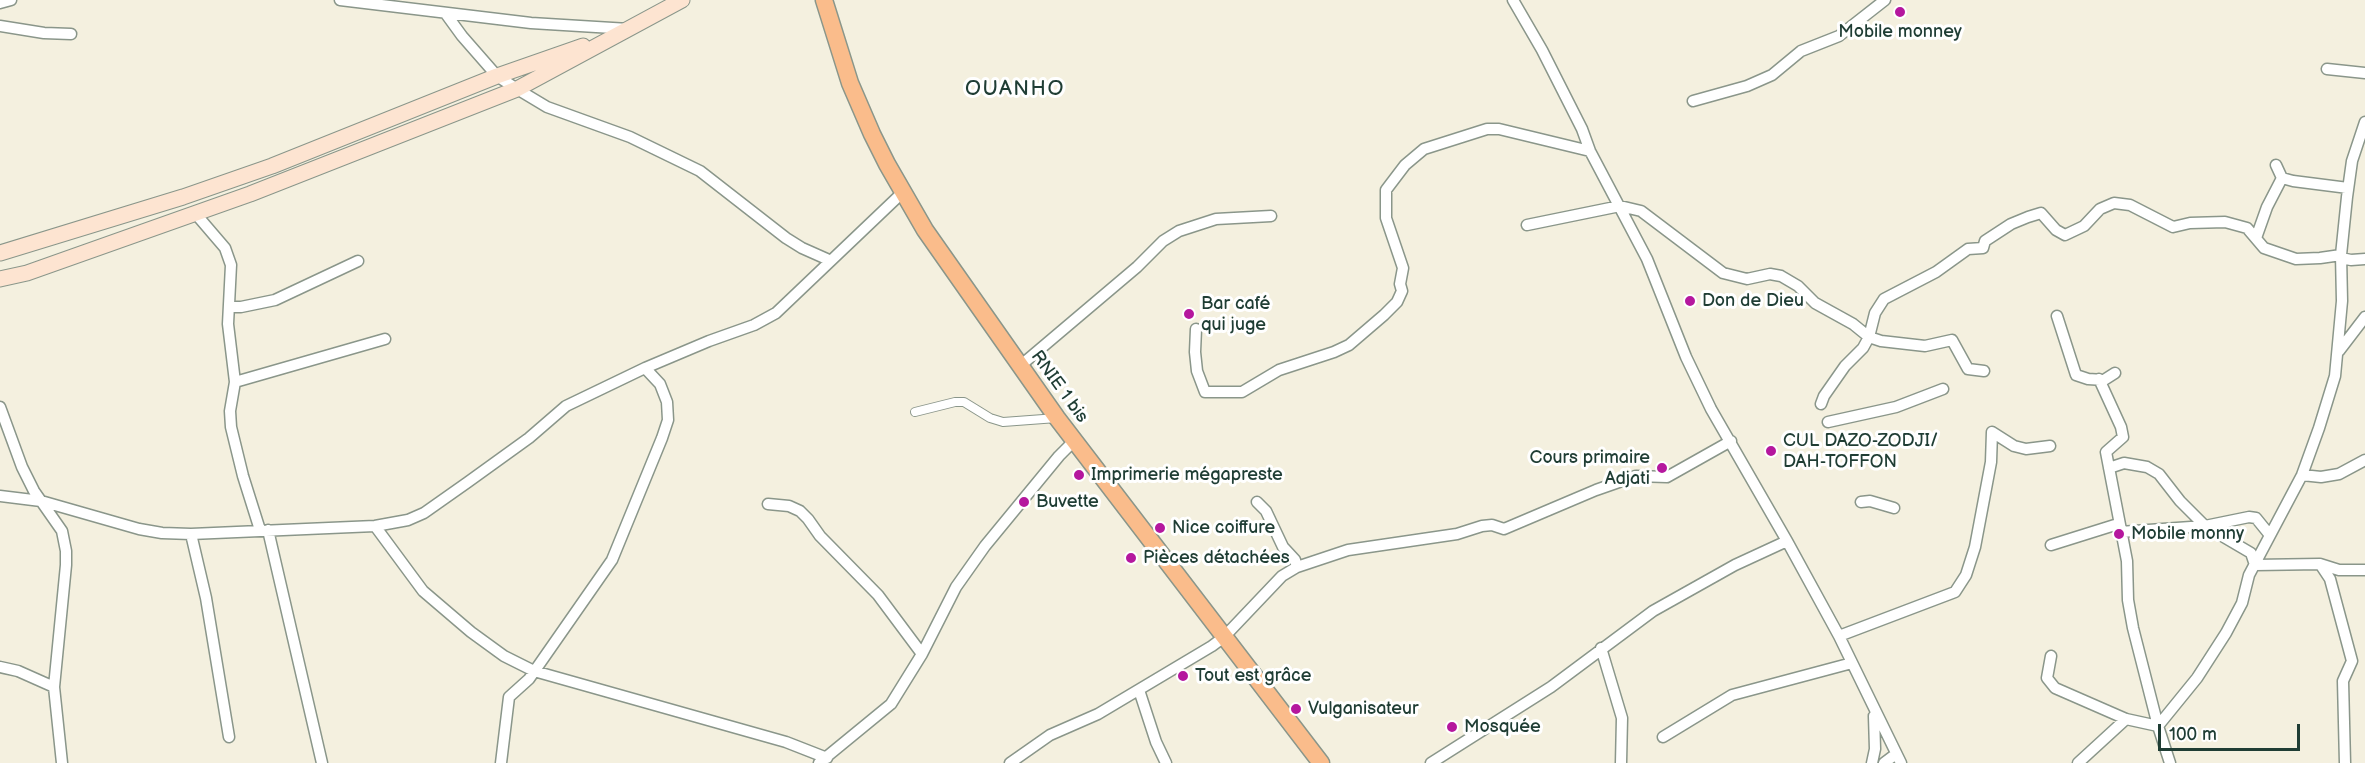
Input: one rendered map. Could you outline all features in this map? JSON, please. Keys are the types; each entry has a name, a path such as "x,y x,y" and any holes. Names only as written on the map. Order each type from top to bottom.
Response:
{"main road":[{"path":"0,279 27,273 250,194 517,89 682,0"},
{"name":"RNIE 1 bis","path":"824,0 850,83 872,134 902,193 950,269 1074,441 1321,763"},
{"path":"0,253 154,207 241,176 497,76 632,29"}],"street":[{"path":"0,3 11,0"},
{"path":"340,0 531,23 632,29"},
{"path":"1513,0 1542,50 1582,129 1590,151 1647,259 1686,357 1710,409 1731,441 1839,636 1899,758 1884,763"},
{"path":"1692,101 1747,86 1772,75 1801,51 1839,36 1884,0"},
{"path":"446,14 497,76 517,89 547,107 630,137 700,171 786,238 829,260"},
{"path":"0,26 44,33 71,34"},
{"path":"2326,69 2365,73"},
{"path":"2158,726 2198,678 2226,633 2242,603 2249,575 2302,475 2332,386 2342,301 2341,256 2348,188 2352,161 2365,122"},
{"path":"1196,329 1197,371 1205,392 1242,392 1279,370 1334,352 1349,345 1384,315 1397,302 1402,291 1400,284 1403,268 1386,218 1386,190 1405,165 1424,149 1487,129 1499,129 1590,151"},
{"path":"2276,165 2282,178 2293,182 2348,188"},
{"path":"241,176 250,194"},
{"path":"2256,238 2267,207 2282,178"},
{"path":"0,496 41,501 139,529 162,533 191,534 375,526 408,520 424,513 529,438 566,406 645,368 754,325 776,313 829,260 902,193"},
{"path":"1821,404 1845,366 1863,348 1869,337 1875,313 1884,299 1936,272 1968,249 1983,248 1985,241 2011,224 2041,213 2056,230 2065,235 2084,226 2100,209 2114,203 2130,205 2173,227 2190,223 2225,222 2247,228 2264,248 2296,259 2341,256 2351,260 2365,259"},
{"path":"1527,225 1620,206 1641,211 1723,273 1747,279 1770,274 1781,276 1798,286 1815,303 1853,324 1869,337 1881,341 1924,346 1952,340 1968,369 1984,371"},
{"path":"154,207 166,224"},
{"path":"195,213 230,257 232,282 228,324 235,382 230,411 231,427 243,476 264,530 322,763"},
{"path":"1020,366 1137,267 1163,241 1179,231 1216,219 1271,216"},
{"path":"229,307 241,307 274,300 358,261"},
{"path":"2057,316 2076,375 2104,380 2115,373"},
{"path":"2337,354 2365,317"},
{"path":"235,382 385,339"},
{"path":"501,763 509,697 529,679 612,560 662,438 668,420 667,402 660,384 645,368"},
{"path":"2099,380 2121,427 2122,437 2106,452 2127,561 2128,600 2133,628 2170,763"},
{"path":"1828,422 1896,407 1943,389"},
{"path":"915,412 964,402 990,418 1003,422 1057,418"},
{"path":"0,407 22,467 41,501 62,531 66,552 54,687 62,763"},
{"path":"1839,636 1955,592 1966,575 1975,547 1991,462 1992,432 2014,446 2026,448 2050,446"},
{"path":"375,526 423,591 504,656 534,670 786,742 823,760 891,704 922,654 956,587 979,554 1059,456 1074,441"},
{"path":"1010,763 1050,735 1098,714 1224,638 1282,576 1297,567 1348,550 1457,534 1482,526 1492,525 1504,529 1596,490 1636,476 1667,477 1731,441"},
{"path":"2302,475 2321,477 2339,474 2365,460"},
{"path":"2109,468 2124,464 2147,467 2159,474 2180,501 2205,526 2251,553 2255,565"},
{"path":"1861,502 1870,501 1894,508"},
{"path":"1257,502 1266,511 1283,548 1295,560 1297,567"},
{"path":"768,504 789,506 800,511 820,536 878,595 922,654"},
{"path":"2050,545 2119,528 2205,526 2249,517 2256,518 2269,534"},
{"path":"191,534 206,598 229,737"},
{"path":"1431,763 1551,687 1653,611 1735,565 1787,541"},
{"path":"2255,565 2320,564 2339,570 2365,570"},
{"path":"2320,564 2330,579 2352,661 2343,681 2345,763"},
{"path":"1601,648 1622,718 1621,763"},
{"path":"2051,656 2047,678 2049,684 2055,688 2126,719 2158,726"},
{"path":"1663,737 1732,695 1852,663"},
{"path":"0,667 18,671 54,687"},
{"path":"1139,690 1156,742 1167,763"},
{"path":"1870,700 1876,724 1872,763"},
{"path":"2078,763 2126,719"}],"place":[{"name":"Mobile monney","path":"1900,12"},
{"name":"Don de Dieu","path":"1690,301"},
{"name":"Bar café qui juge","path":"1189,314"},
{"name":"CUL DAZO-ZODJI/ DAH-TOFFON","path":"1771,451"},
{"name":"Cours primaire Adjati","path":"1662,468"},
{"name":"Imprimerie mégapreste","path":"1079,475"},
{"name":"Buvette","path":"1024,502"},
{"name":"Nice coiffure","path":"1160,528"},
{"name":"Mobile monny","path":"2119,534"},
{"name":"Pièces détachées","path":"1131,558"},
{"name":"Tout est grâce","path":"1183,676"},
{"name":"Vulganisateur","path":"1296,709"},
{"name":"Mosquée","path":"1452,727"}],"district":[{"name":"OUANHO","path":"1015,90"}]}
